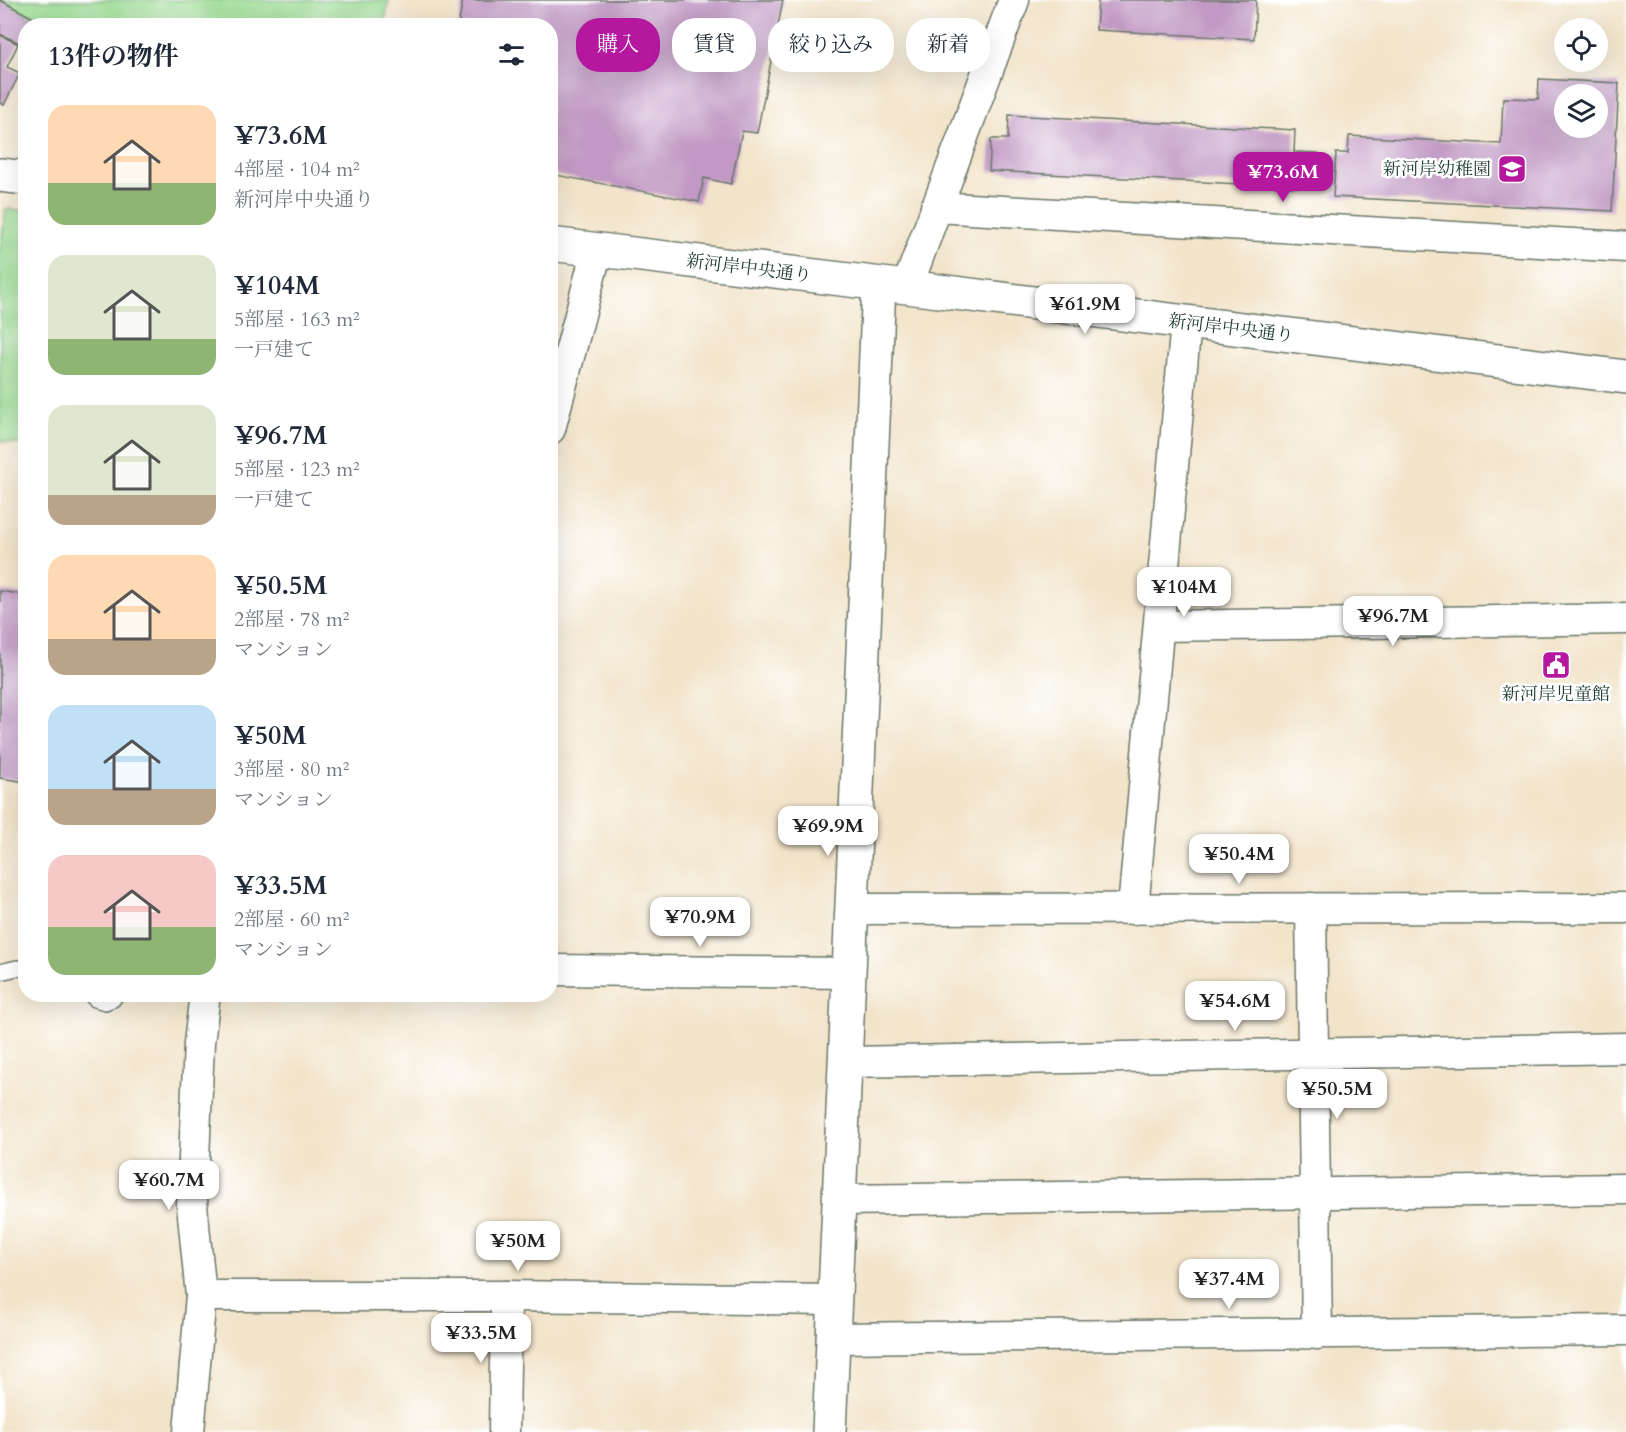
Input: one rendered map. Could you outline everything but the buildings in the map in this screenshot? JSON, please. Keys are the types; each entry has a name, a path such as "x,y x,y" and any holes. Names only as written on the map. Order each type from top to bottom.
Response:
{"street":[{"path":"829,1432 848,973 893,285 936,207 1014,0"},
{"path":"0,175 18,177"},
{"path":"936,207 1626,248"},
{"name":"新河岸中央通り","path":"558,245 1626,377"},
{"path":"558,399 597,250"},
{"path":"1133,909 1186,322"},
{"path":"1160,626 1626,619"},
{"path":"1311,908 1317,1334"},
{"path":"852,909 1626,908"},
{"path":"558,970 848,973"},
{"path":"189,1432 201,1296 192,1205 199,1042 204,1002"},
{"path":"846,1062 1626,1048"},
{"path":"840,1200 1626,1189"},
{"path":"201,1296 835,1299"},
{"path":"504,1432 506,1296"},
{"path":"833,1338 1626,1329"}],"lane":[{"path":"0,972 18,969"}],"green space":[{"path":"0,0 389,0 385,18 33,18"},
{"path":"6,209 18,210 18,444 0,441 0,249"}],"place":[{"name":"新河岸幼稚園","path":"1512,169"},
{"name":"新河岸児童館","path":"1556,665"}]}
